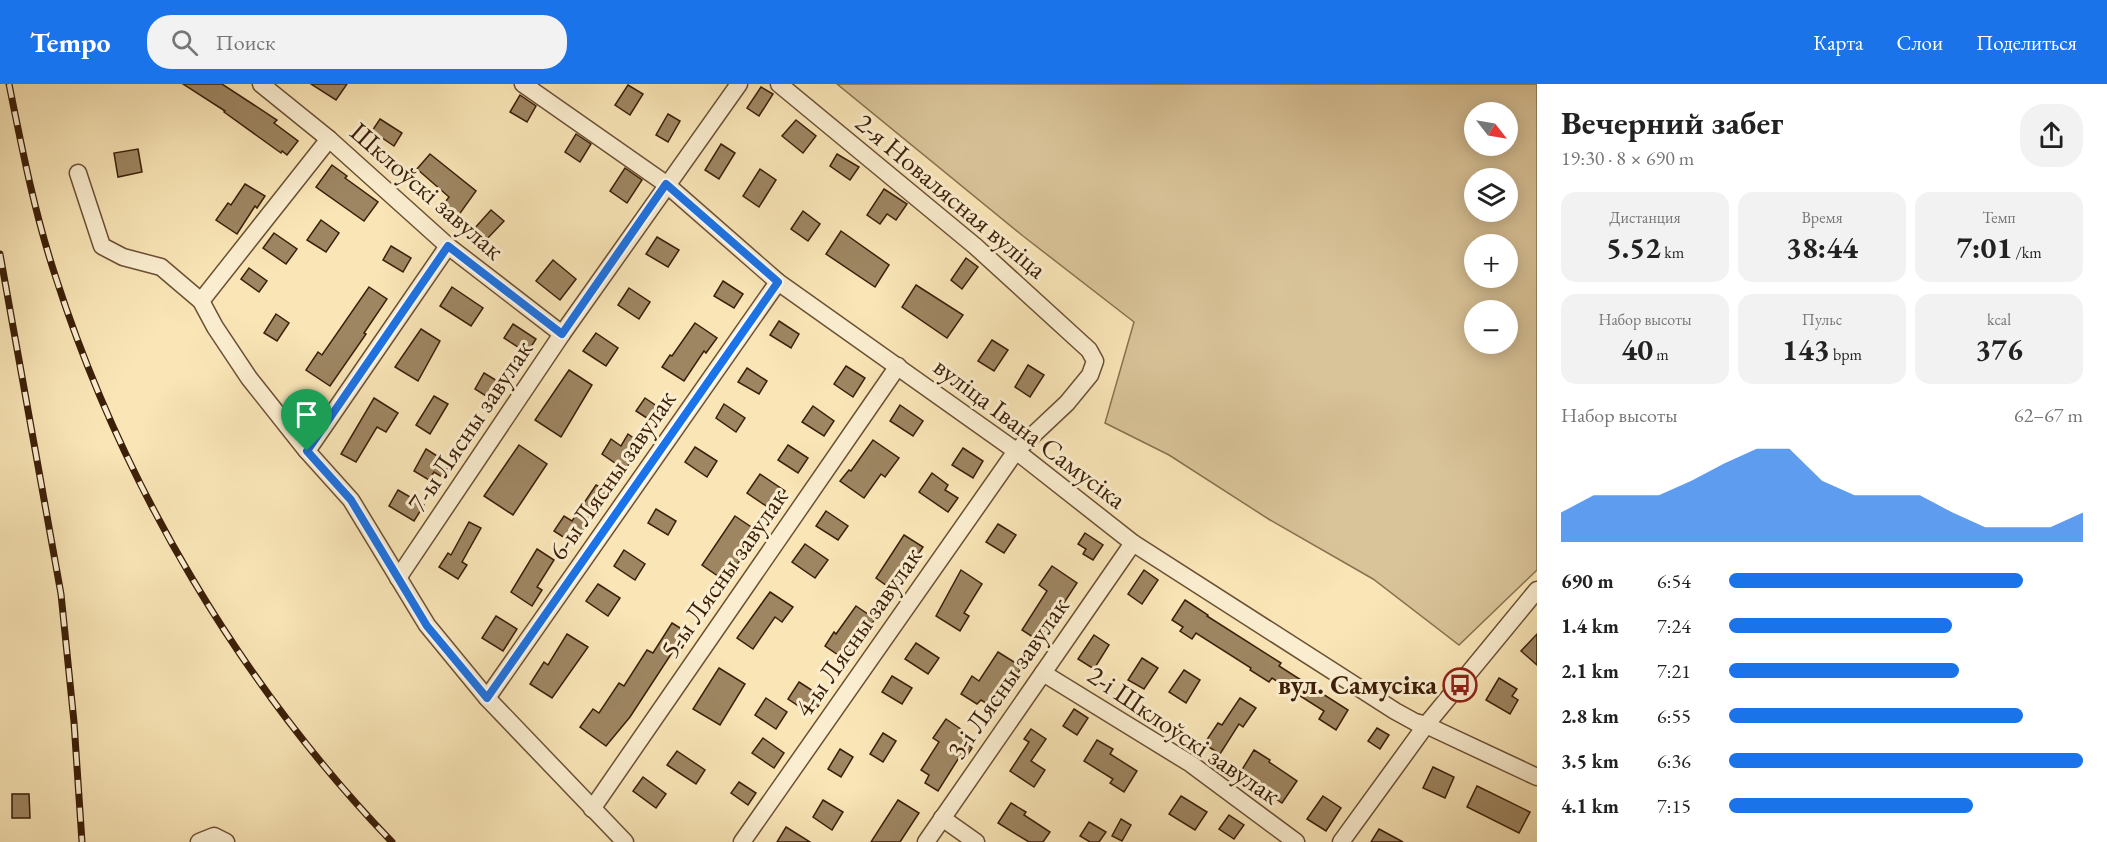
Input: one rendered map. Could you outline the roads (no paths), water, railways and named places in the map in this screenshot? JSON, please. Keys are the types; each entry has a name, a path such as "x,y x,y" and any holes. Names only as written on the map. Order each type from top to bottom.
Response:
{"street":[{"name":"Шклоўскі завулак","path":"261,84 329,139 448,246 562,334"},
{"name":"вуліца Івана Самусіка","path":"523,84 666,184 778,282 1016,452 1133,543 1395,711 1537,777"},
{"name":"7-ы Лясны завулак","path":"398,578 562,334 739,84"},
{"name":"2-я Новалясная вуліца","path":"779,84 975,246 1089,350"},
{"path":"201,301 329,139"},
{"path":"78,173 102,246 123,257 161,267 201,301 215,327 249,378 307,451 351,500 427,626 487,698 625,842"},
{"path":"307,451 448,246"},
{"name":"6-ы Лясны завулак","path":"487,698 778,282"},
{"name":"4-ы Лясны завулак","path":"742,842 1016,452 1067,403 1090,375 1095,361 1089,350"},
{"name":"5-ы Лясны завулак","path":"592,809 898,366"},
{"name":"3-і Лясны завулак","path":"926,842 1133,543"},
{"path":"1341,842 1426,724 1537,590"},
{"name":"2-і Шклоўскі завулак","path":"1043,673 1191,764 1296,842"},
{"path":"942,819 976,842"},
{"path":"199,842 214,836 226,842"}],"railway":[{"path":"9,84 35,206 56,278 83,356 152,506 192,579 237,649 285,717 337,781 392,842"},
{"path":"0,254 61,594 74,722 82,842"}],"place":[{"name":"вул. Самусіка","path":"1460,685"}]}
